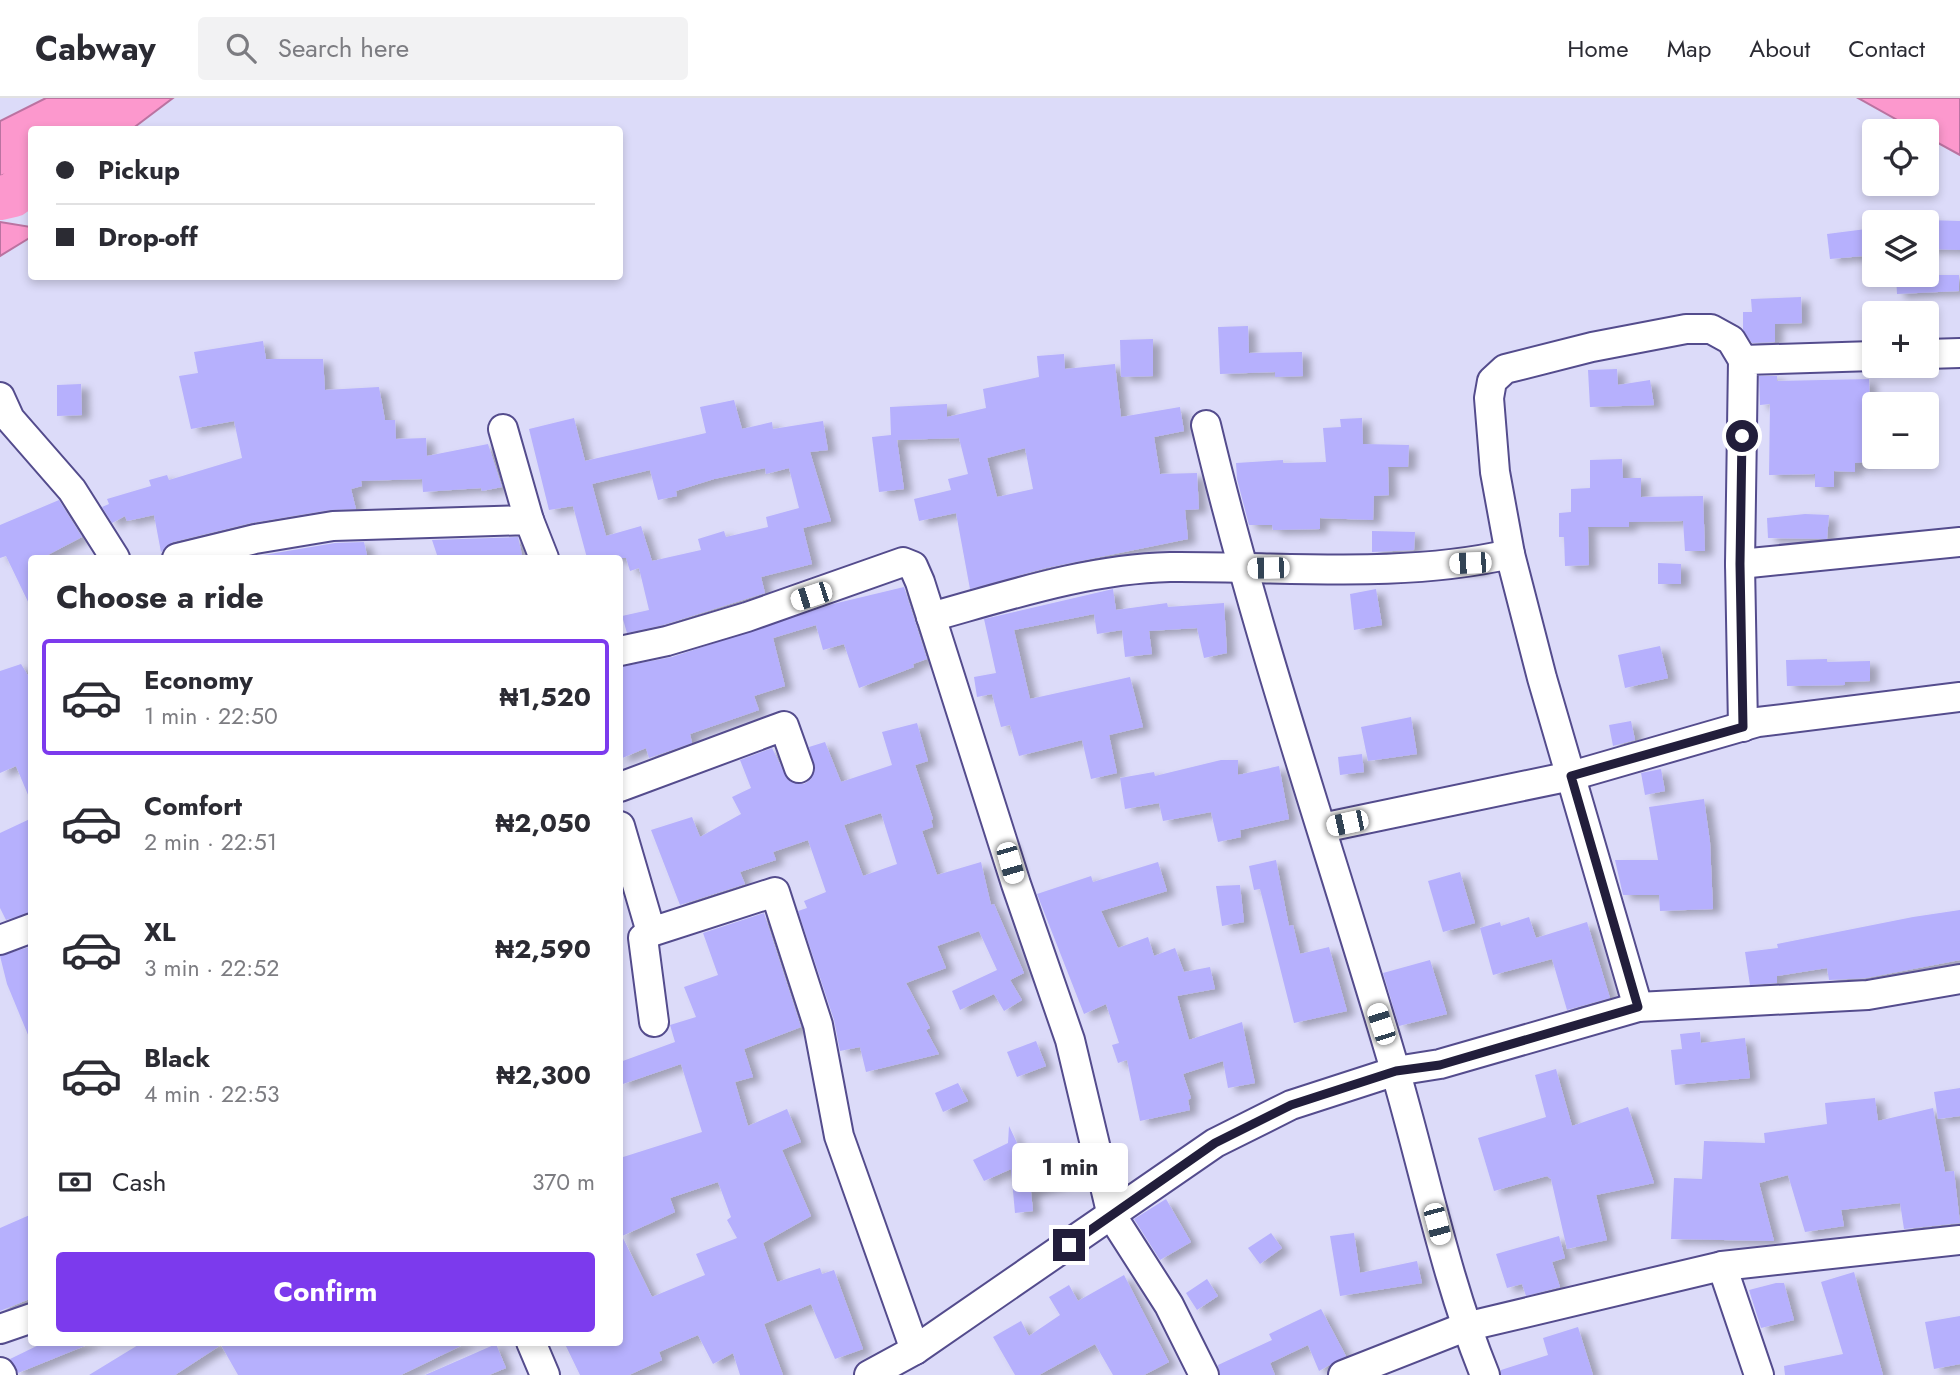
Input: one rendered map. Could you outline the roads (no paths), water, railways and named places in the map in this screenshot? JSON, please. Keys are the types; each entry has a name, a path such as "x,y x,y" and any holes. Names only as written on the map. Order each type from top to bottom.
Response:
{"street":[{"path":"1638,1007 1510,554 1495,472 1489,398 1492,381 1505,369 1592,347 1686,329 1711,329 1731,340 1744,359 1740,564 1743,727"},
{"path":"1939,354 1960,353"},
{"path":"1744,359 1862,356"},
{"path":"0,397 9,419 72,491 113,555"},
{"path":"1206,425 1241,569 1396,1071 1465,1327 1485,1375"},
{"path":"503,429 529,520 543,555"},
{"path":"189,555 255,539 333,526 529,520"},
{"path":"1740,564 1960,542"},
{"path":"931,617 1073,578 1168,567 1241,569 1470,563 1510,554"},
{"path":"623,650 733,621 903,562 912,566 1070,1040 1112,1216 1168,1306 1204,1375"},
{"path":"1322,828 1571,776 1743,727 1822,713 1960,697"},
{"path":"623,786 784,726 799,768"},
{"path":"623,836 651,932"},
{"path":"654,1022 643,938 651,932 775,892 818,1025 839,1136 915,1350"},
{"path":"0,940 28,930"},
{"path":"869,1375 915,1350 1215,1143 1291,1105 1396,1071 1440,1065 1638,1007 1868,995 1960,979"},
{"path":"1343,1375 1465,1327 1722,1266 1960,1240"},
{"path":"1722,1266 1759,1375"},
{"path":"0,1329 28,1319"},
{"path":"532,1346 538,1373"}],"waterway":[{"path":"0,198 13,195 28,182"}]}
